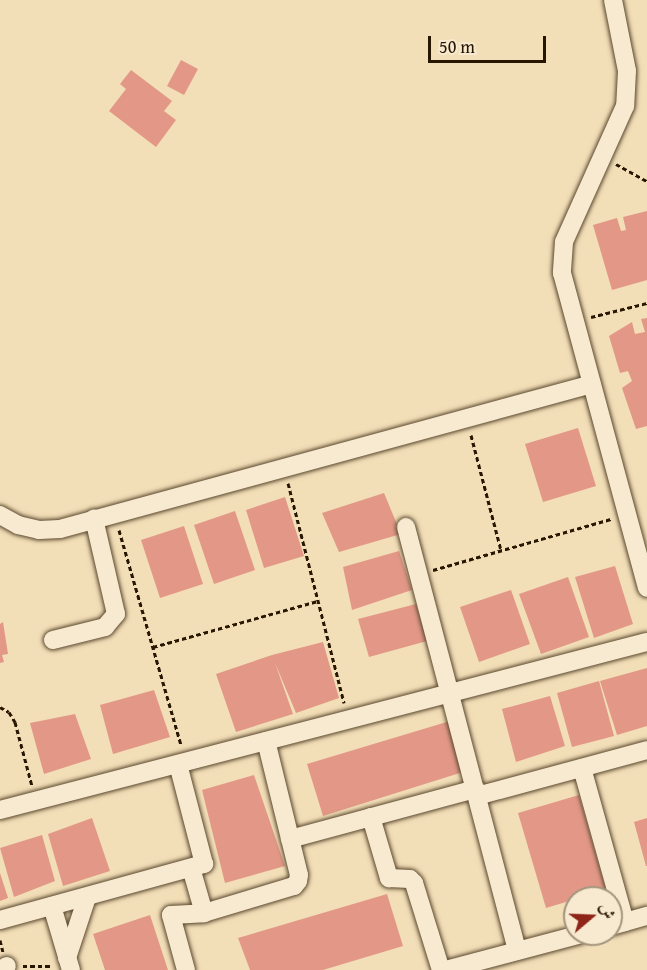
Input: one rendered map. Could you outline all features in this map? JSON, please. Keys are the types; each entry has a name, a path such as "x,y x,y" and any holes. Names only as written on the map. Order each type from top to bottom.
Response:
{"street":[{"path":"613,0 627,72 628,94 621,120 564,242 561,258 562,273 592,384 635,521 647,588"},
{"path":"0,515 18,525 39,530 60,529 592,384"},
{"path":"54,640 105,627 116,614 94,519"},
{"path":"406,527 517,951"},
{"path":"0,810 647,642"},
{"path":"186,970 171,915 204,913 294,886 299,875 266,741"},
{"path":"290,839 647,750"},
{"path":"0,920 204,864 182,763"},
{"path":"582,768 609,886"},
{"path":"371,817 390,878 410,879 414,883 441,970"},
{"path":"191,868 204,913"},
{"path":"69,965 87,897"},
{"path":"52,906 69,965"},
{"path":"623,923 647,916"},
{"path":"446,970 563,939"}],"path":[{"path":"604,157 647,181"},
{"path":"575,321 647,303"},
{"path":"467,418 501,551"},
{"path":"284,468 348,720"},
{"path":"115,514 153,647 182,763"},
{"path":"418,574 501,551 635,521"},
{"path":"153,647 318,601"},
{"path":"0,707 9,712 15,722 36,801"},
{"path":"0,940 4,968 69,965"}],"building":[{"path":"181,60 198,69 184,95 167,86"},
{"path":"131,70 172,101 164,111 176,120 156,147 109,111 126,89 120,84"},
{"path":"647,211 647,280 612,290 593,225 617,218 621,231 626,230 623,217"},
{"path":"647,318 647,426 636,429 622,388 632,381 628,371 620,373 609,336 632,322 635,334 645,332 641,319"},
{"path":"578,428 596,486 543,502 525,444"},
{"path":"384,493 401,534 339,552 322,513"},
{"path":"285,497 304,556 264,568 246,510"},
{"path":"235,511 255,570 214,584 194,525"},
{"path":"184,526 203,584 160,598 141,540"},
{"path":"399,551 412,590 352,610 343,567"},
{"path":"615,566 633,624 594,638 575,577"},
{"path":"568,577 589,637 541,654 519,594"},
{"path":"511,590 530,644 479,662 460,607"},
{"path":"416,604 427,641 369,657 358,619"},
{"path":"3,622 8,654 2,655 4,662 0,663 0,624"},
{"path":"323,642 339,698 296,713 275,663 293,714 236,732 216,674 272,655"},
{"path":"647,668 647,726 617,735 600,681"},
{"path":"599,681 614,736 572,747 557,693"},
{"path":"154,690 170,737 113,754 100,705"},
{"path":"550,696 565,746 516,762 502,709"},
{"path":"75,714 91,759 44,774 30,723"},
{"path":"450,721 463,772 323,816 307,764"},
{"path":"254,775 285,866 225,883 202,790"},
{"path":"579,795 605,886 563,886 563,903 546,908 518,813"},
{"path":"92,818 110,871 63,886 48,834"},
{"path":"647,818 647,866 646,866 634,822"},
{"path":"42,835 55,881 14,897 0,848"},
{"path":"0,873 8,898 0,901"},
{"path":"387,894 403,946 323,970 250,970 238,938"},
{"path":"150,915 168,970 105,970 93,934"}]}
